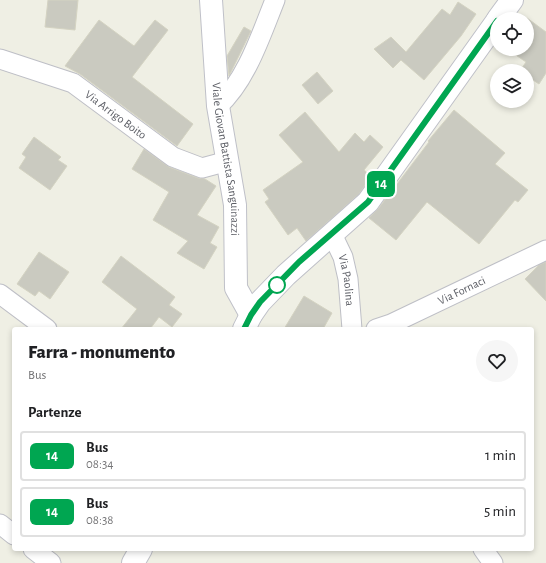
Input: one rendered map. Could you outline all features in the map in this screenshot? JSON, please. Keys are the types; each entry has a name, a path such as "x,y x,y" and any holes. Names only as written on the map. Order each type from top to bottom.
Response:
{"main road":[{"name":"Viale Giovan Battista Sanguinazzi","path":"211,0 218,106 235,205 236,288 247,322"},
{"path":"504,12 512,0"},
{"path":"247,322 260,302 286,275 368,202 490,31"},
{"path":"133,563 140,551"}],"street":[{"path":"218,106 230,95 238,82 266,25 275,0"},
{"name":"Via Arrigo Boito","path":"0,59 73,83 173,157 202,168 228,161"},
{"name":"Via Paolina","path":"332,234 343,257 348,279 352,327"},
{"name":"Via Fornaci","path":"382,327 546,250"},
{"path":"0,294 44,327"},
{"path":"0,524 12,533"},
{"path":"36,551 51,563"},
{"path":"484,551 493,563"}],"building":[{"path":"48,0 78,0 75,30 45,27"},
{"path":"458,2 476,14 461,36 424,80 401,60 393,68 374,49 391,37 406,52 442,9 450,15"},
{"path":"99,20 134,46 155,20 168,30 132,77 193,124 177,146 80,74 65,66"},
{"path":"534,23 546,32 546,73 539,84 534,81 534,64 525,64 526,62 517,56 534,56"},
{"path":"244,27 251,31 229,76 227,56"},
{"path":"317,72 333,91 318,104 302,85"},
{"path":"454,110 505,153 495,164 528,190 518,202 515,200 479,244 427,202 396,240 369,218 378,209 429,142 428,141"},
{"path":"305,112 339,152 355,133 364,142 370,135 383,147 364,170 371,176 359,194 306,241 297,228 288,235 265,202 269,199 263,190 303,162 279,135"},
{"path":"34,137 61,157 58,160 67,166 50,190 19,168 26,157 22,154"},
{"path":"144,149 169,167 198,178 205,179 216,186 197,215 219,227 210,243 217,247 204,269 177,253 188,241 153,220 169,192 132,169"},
{"path":"39,252 69,272 50,299 39,291 35,296 17,284"},
{"path":"121,256 175,297 169,305 182,314 172,327 159,317 152,327 123,327 137,309 102,282"},
{"path":"546,262 546,301 525,279 539,265"},
{"path":"304,296 332,313 324,327 285,327"}],"bus line":[{"name":"14","path":"245,327 260,302 299,262 368,202 490,31"}]}
